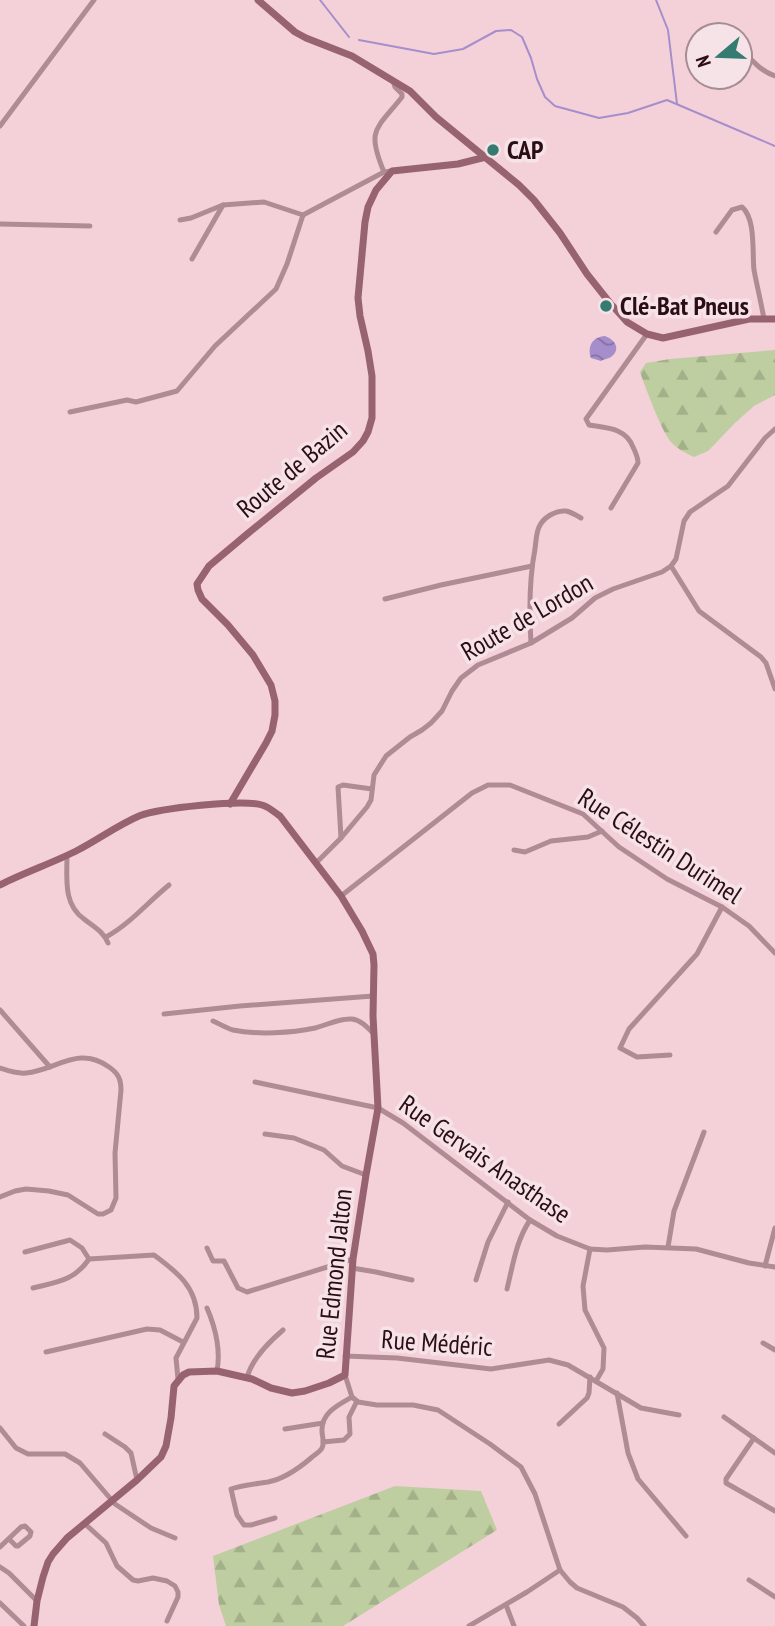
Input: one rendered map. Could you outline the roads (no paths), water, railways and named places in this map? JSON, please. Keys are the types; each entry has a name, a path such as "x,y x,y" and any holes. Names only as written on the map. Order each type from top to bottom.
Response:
{"street":[{"path":"0,126 94,0"},
{"path":"258,0 295,32 352,56 410,91 436,117 519,185 534,200 627,322 647,334 663,338 749,319 775,319"},
{"path":"754,63 765,73 775,76"},
{"path":"388,172 377,155 374,141 379,125 402,97 391,79"},
{"path":"70,412 127,400 136,402 177,391 215,346 276,289 303,215 388,172 458,164 486,157"},
{"name":"Route de Bazin","path":"230,804 272,731 275,701 271,685 253,655 202,599 197,584 209,566 316,478 353,452 363,441 372,418 372,376 358,298 365,222 368,207 388,172"},
{"path":"180,220 223,205 264,202 303,215"},
{"path":"192,259 223,205"},
{"path":"716,232 732,210 742,206 745,208 750,219 754,272 764,318"},
{"path":"0,224 90,226"},
{"path":"611,508 638,459 630,439 624,433 589,425 586,419 647,334"},
{"path":"775,429 728,486 690,512 684,521 676,559 671,566 699,611 761,657 766,663 775,690"},
{"path":"531,643 529,604 539,528 548,516 563,511 569,511 581,518"},
{"path":"385,599 532,566"},
{"name":"Route de Lordon","path":"316,863 367,807 371,800 374,775 386,757 431,723 442,711 461,678 478,665 531,643 572,618 595,598 671,566"},
{"path":"341,838 338,787 343,785 372,789"},
{"name":"Rue Célestin Durimel","path":"341,896 472,793 488,785 510,785 583,814 619,848 667,878 722,907 748,926 775,953"},
{"path":"239,788 249,803"},
{"path":"0,885 67,855 141,815 162,810 249,803"},
{"name":"Rue Edmond Jalton","path":"249,803 261,804 280,816 341,896 373,954 378,1108 353,1259 345,1356 345,1375 355,1399"},
{"path":"514,850 525,852 551,841 588,837 602,831"},
{"path":"67,855 69,901 80,916 102,932 107,940 169,885"},
{"path":"670,1055 637,1057 621,1048 629,1029 697,954 722,907"},
{"path":"164,1014 373,996"},
{"path":"0,1010 50,1067"},
{"path":"213,1021 237,1031 283,1032 352,1019 361,1022 374,1034"},
{"path":"0,1068 23,1074 38,1072 79,1057 89,1058 104,1063 119,1077 121,1090 116,1141 116,1198 108,1213 98,1214 68,1195 49,1191 26,1189 0,1197"},
{"name":"Rue Gervais Anasthase","path":"255,1082 378,1108 403,1123 530,1220 557,1236 590,1250 645,1247 696,1249 775,1267"},
{"path":"668,1247 674,1211 705,1132"},
{"path":"265,1134 294,1139 324,1150 342,1166 366,1175"},
{"path":"476,1280 488,1242 508,1202"},
{"path":"507,1289 514,1255 530,1220"},
{"path":"765,1265 775,1228"},
{"path":"25,1252 70,1240 82,1248 89,1259"},
{"path":"206,1248 213,1261 224,1261 238,1288 247,1292 353,1259"},
{"path":"559,1424 587,1398 593,1379 603,1369 604,1349 584,1310 583,1286 590,1250"},
{"path":"89,1259 154,1255 179,1274 189,1287 197,1318 176,1358 178,1380"},
{"path":"33,1288 66,1280 82,1270 89,1259"},
{"path":"352,1268 412,1280"},
{"path":"207,1308 218,1342 217,1371"},
{"path":"46,1352 147,1329 160,1330 183,1342"},
{"path":"247,1378 251,1365 283,1329"},
{"path":"763,1343 775,1350"},
{"name":"Rue Médéric","path":"345,1356 397,1358 491,1369 549,1360 568,1365 641,1408 679,1415"},
{"path":"34,1626 37,1601 48,1562 53,1554 68,1538 155,1465 166,1446 174,1386 178,1380 189,1372 217,1371 292,1393 329,1383 345,1375"},
{"path":"617,1393 628,1453 638,1479 686,1536"},
{"path":"323,1442 344,1440 350,1434 349,1417 355,1399"},
{"path":"275,1518 244,1525 237,1516 231,1489 270,1482 292,1473 322,1449 321,1430 329,1412 355,1399 377,1405 413,1405 438,1410 521,1468 535,1494 560,1570 570,1582 577,1588 623,1607 644,1626"},
{"path":"724,1416 775,1453"},
{"path":"285,1429 323,1423"},
{"path":"0,1428 16,1448 28,1454 65,1454 80,1463 111,1501 151,1528 175,1538"},
{"path":"105,1434 131,1453 137,1480"},
{"path":"754,1438 726,1479 726,1483 775,1511"},
{"path":"85,1524 106,1543 117,1566 133,1580 153,1578 175,1586 178,1597 167,1621"},
{"path":"0,1547 9,1539"},
{"path":"0,1567 37,1601"},
{"path":"469,1626 560,1570"},
{"path":"749,1580 775,1597"},
{"path":"0,1603 24,1626"},
{"path":"506,1605 514,1626"}],"water":[{"path":"605,336 616,345 616,351 610,358 601,361 591,358 592,343"}],"waterway":[{"path":"320,0 349,37"},
{"path":"656,0 668,30 677,104"},
{"path":"359,40 434,54 463,49 496,31 511,30 522,37 545,97 555,106 599,118 628,113 667,100 775,146"}],"place":[{"name":"CAP","path":"493,150"},
{"name":"Clé-Bat Pneus","path":"606,306"}]}
